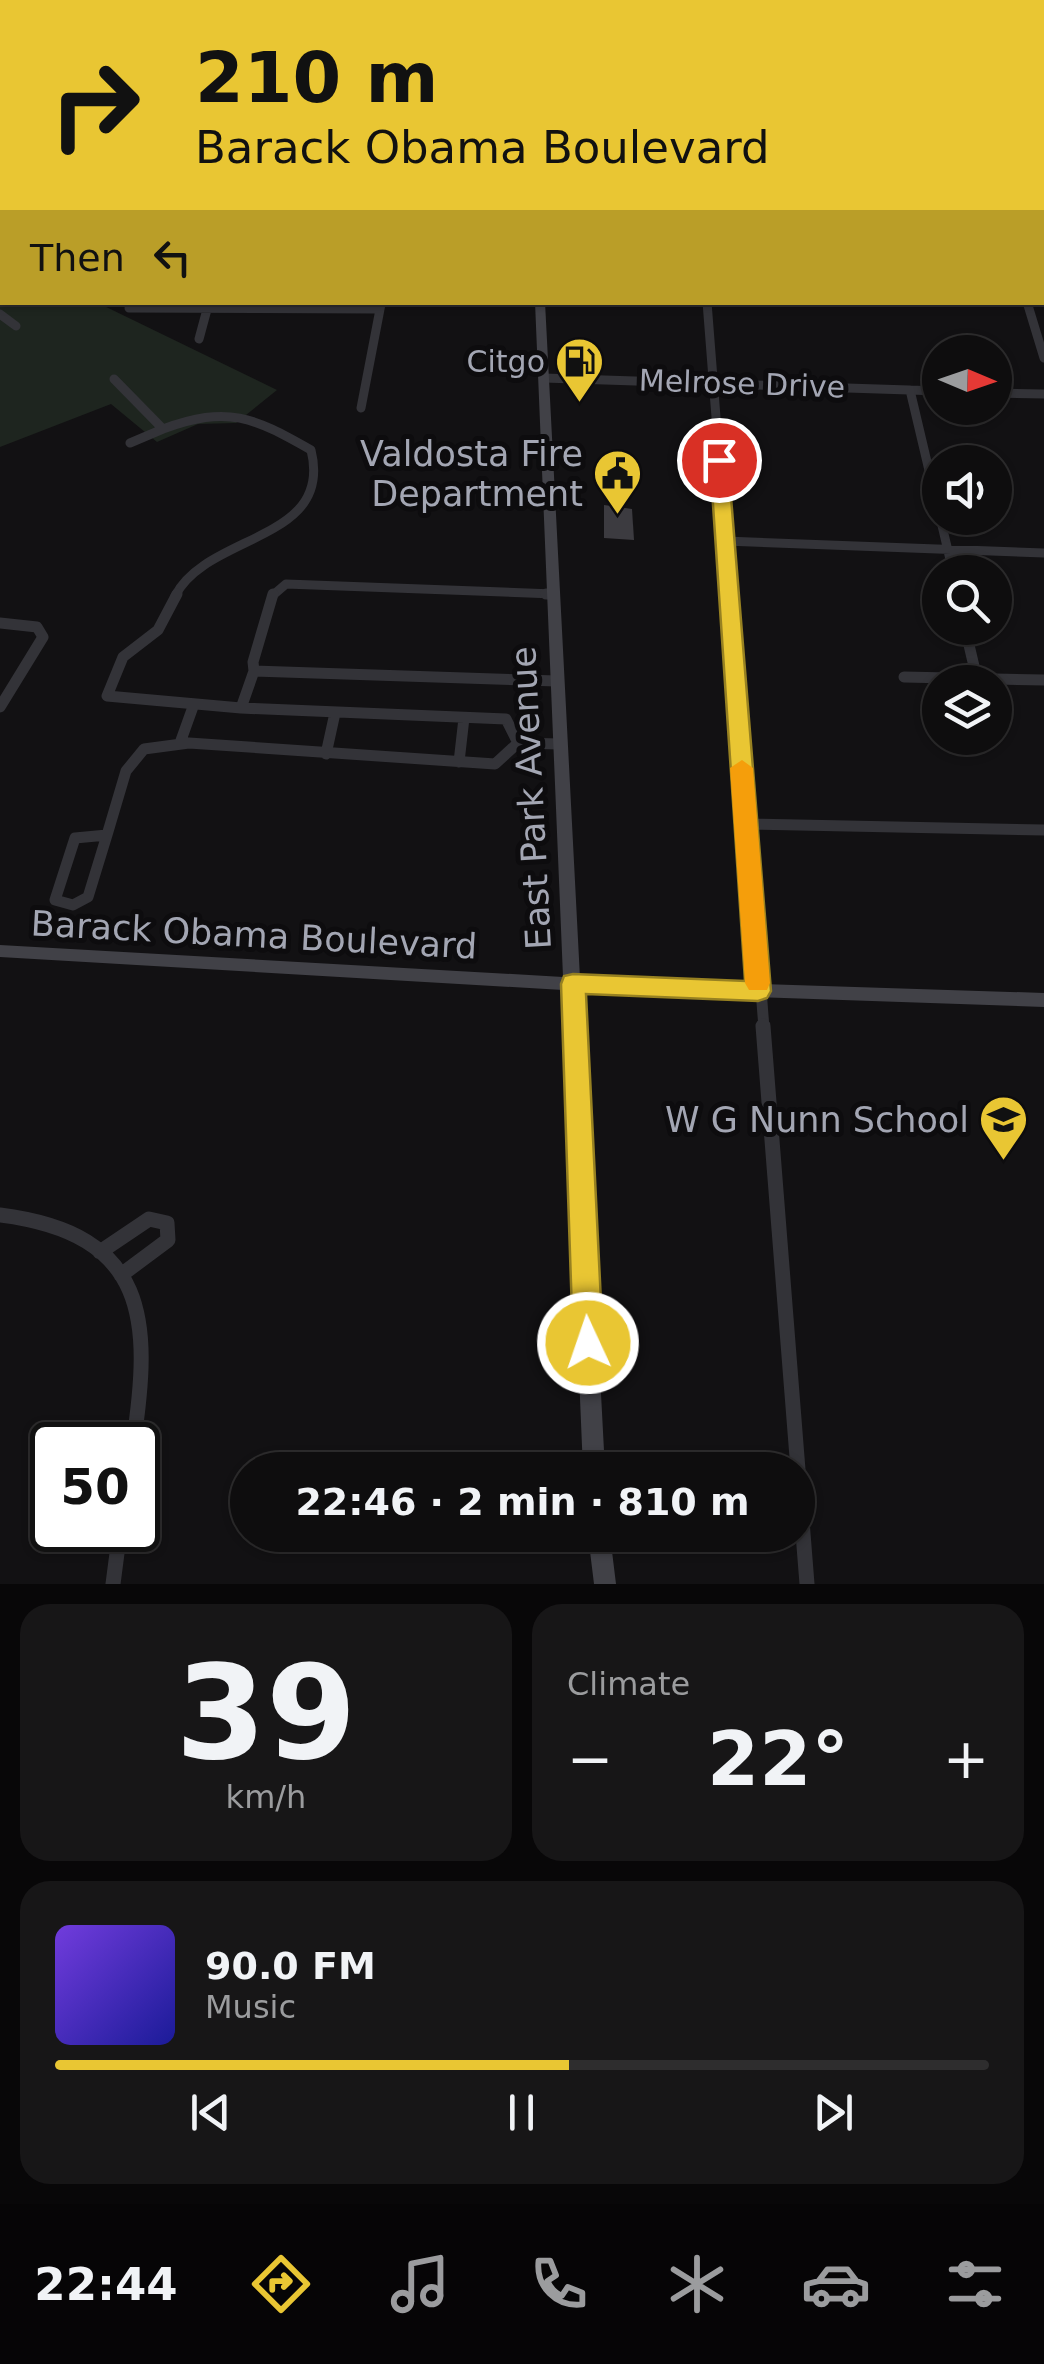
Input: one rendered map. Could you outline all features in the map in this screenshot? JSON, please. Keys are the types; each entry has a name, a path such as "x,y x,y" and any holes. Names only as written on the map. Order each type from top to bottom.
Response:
{"main road":[{"name":"East Park Avenue","path":"540,305 593,1452"},
{"name":"Barack Obama Boulevard","path":"0,951 573,984 1044,1000"},
{"path":"601,1552 605,1584"}],"street":[{"path":"199,339 208,305"},
{"path":"706,305 806,1584"},
{"path":"1029,305 1044,358"},
{"path":"129,308 381,306 361,408"},
{"path":"0,314 16,326"},
{"name":"Melrose Drive","path":"544,378 922,390"},
{"path":"114,379 163,430"},
{"path":"910,390 949,555"},
{"path":"1012,393 1044,394"},
{"path":"130,443 211,411 235,413 311,450 317,463 314,492 300,511 186,579 159,629 130,648 107,696 241,708 506,720 518,743"},
{"path":"725,542 1044,553"},
{"path":"241,708 274,591 286,584 554,594"},
{"path":"0,623 38,627 43,638 0,707"},
{"path":"254,671 558,681"},
{"path":"904,676 922,677"},
{"path":"1012,680 1044,680"},
{"path":"180,743 194,704"},
{"path":"326,754 335,713"},
{"path":"459,762 464,718"},
{"path":"107,835 75,838 54,900 73,905 88,898 107,835 126,770 144,748 180,743 495,764 518,743 560,744"},
{"path":"746,824 1044,830"},
{"path":"0,1215 68,1229 100,1252 120,1275 136,1306 144,1340 135,1422"},
{"path":"100,1252 149,1219 167,1223 168,1240 120,1275"},
{"path":"112,1584 117,1552"}],"shaded area":[{"path":"0,305 102,305 277,390 236,423 198,424 157,442 111,404 0,447"}],"building":[{"name":"Valdosta Fire Department","path":"604,505 632,509 634,540 604,538"}],"slow traffic":[{"path":"742,768 758,983"}],"place":[{"name":"Citgo","path":"580,404"},
{"name":"Valdosta Fire Department","path":"618,516"},
{"name":"W G Nunn School","path":"1004,1162"}],"route":[{"path":"588,1343 573,984 758,991 719,460"}]}
